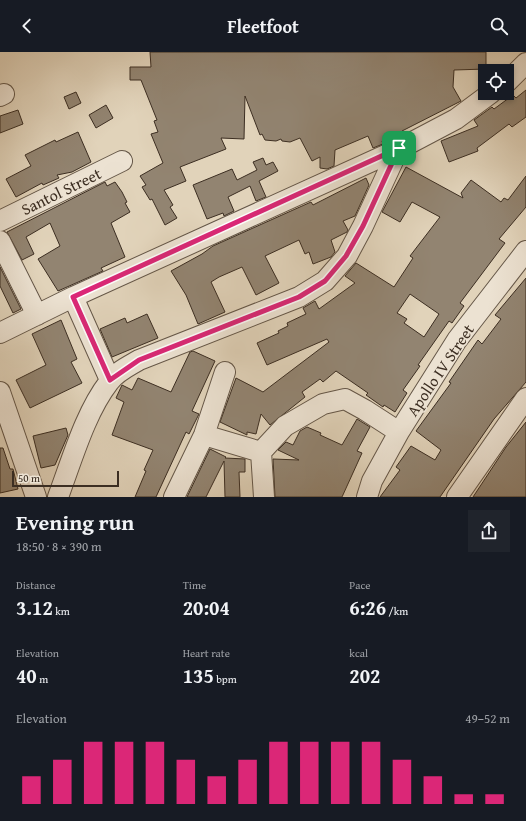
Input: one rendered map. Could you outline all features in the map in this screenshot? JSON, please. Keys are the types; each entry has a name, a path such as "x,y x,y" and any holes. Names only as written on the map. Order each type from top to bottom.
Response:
{"street":[{"path":"514,75 526,63"},
{"path":"0,333 73,297 401,148 456,119 482,100"},
{"path":"58,497 89,418 110,380 139,360 299,297 325,281 346,256 363,226 401,148"},
{"name":"Santol Street","path":"0,222 122,161"},
{"path":"0,241 37,315"},
{"name":"Apollo IV Street","path":"367,497 372,481 399,432 457,340 526,251"},
{"path":"73,297 110,380"},
{"path":"174,497 204,435 225,372"},
{"path":"0,392 36,497"},
{"path":"456,497 526,398"},
{"path":"264,497 261,452 285,426 323,404 345,399 399,432"},
{"path":"204,435 261,452"}],"building":[{"path":"150,52 486,52 486,64 478,64 478,69 454,70 453,87 461,101 402,131 403,132 382,141 383,144 373,148 368,136 335,150 334,166 327,169 320,168 320,157 312,161 300,138 290,142 282,141 281,139 276,141 265,140 262,134 260,135 245,96 244,139 221,138 226,149 180,167 186,181 164,190 173,205 170,207 177,218 165,225 152,199 150,200 142,187 146,185 140,176 163,163 151,134 158,132 154,121 157,120 141,80 130,80 130,67 151,67"},
{"path":"526,90 526,117 512,127 509,124 477,148 478,151 449,162 441,141 478,126 474,120 492,107 494,109 506,100 514,100 514,96 516,98"},
{"path":"76,92 81,103 69,109 64,97"},
{"path":"106,105 113,118 96,128 89,115"},
{"path":"18,110 23,124 0,133 0,116"},
{"path":"78,132 91,162 72,172 57,175 59,178 43,185 42,183 16,197 6,179 31,166 25,155 55,140 56,142"},
{"path":"263,158 266,165 273,162 278,171 259,181 266,197 256,201 250,186 228,197 234,211 224,216 223,213 207,219 193,185 232,169 237,180 257,170 253,162"},
{"path":"406,167 463,198 461,193 471,180 501,202 504,198 508,200 526,176 526,207 499,239 505,243 460,303 464,306 452,323 449,321 418,365 420,366 403,390 407,393 395,412 384,405 383,407 366,395 368,393 336,371 323,382 320,379 302,392 305,397 270,425 261,414 256,434 247,432 247,435 220,422 236,378 263,392 329,342 327,339 267,365 257,343 279,333 278,331 288,326 287,323 306,314 303,308 315,301 319,309 355,283 345,276 356,263 394,287 413,258 410,256 440,217 412,202 400,222 382,212","holes":["410,294 439,314 424,337 404,323 407,319 397,313"]},
{"path":"366,178 369,185 355,216 343,221 348,230 347,232 331,240 335,252 331,257 313,264 309,252 305,254 299,240 265,256 279,283 256,295 242,267 219,277 211,282 225,312 198,324 186,295 171,271 202,254 213,246 311,202 313,205"},
{"path":"105,182 107,186 115,182 127,202 125,203 130,212 111,223 125,257 101,268 103,271 58,291 38,259 60,246 50,223 26,237 34,254 22,260 7,232"},
{"path":"0,267 21,309 13,313 0,286"},
{"path":"526,278 526,382 494,419 440,497 380,497 400,470 396,467 411,446 435,460 441,450 416,431 451,383 449,382 478,340 482,344 501,319 495,315"},
{"path":"147,314 158,338 112,357 100,329 125,318 127,323"},
{"path":"61,320 77,359 71,362 82,383 30,408 16,380 46,365 32,334"},
{"path":"193,351 215,361 192,411 199,414 189,434 186,432 156,497 135,497 146,471 144,470 153,450 112,435 124,402 116,398 122,385 132,390 138,378 171,392 190,352"},
{"path":"357,419 370,427 357,451 362,453 342,497 275,497 273,459 299,460 278,450 286,442 293,445 300,431 307,427 342,445"},
{"path":"526,422 526,497 473,497 506,447"},
{"path":"66,428 68,435 55,465 41,468 33,436"},
{"path":"0,448 3,448 10,469 13,469 18,489 0,493"},
{"path":"210,449 226,457 225,458 245,459 245,472 239,472 240,497 225,497 224,461 206,497 187,497"}],"route":[{"path":"399,148 363,226 346,256 325,281 299,297 139,360 123,369 110,380 73,297 399,148"}]}
